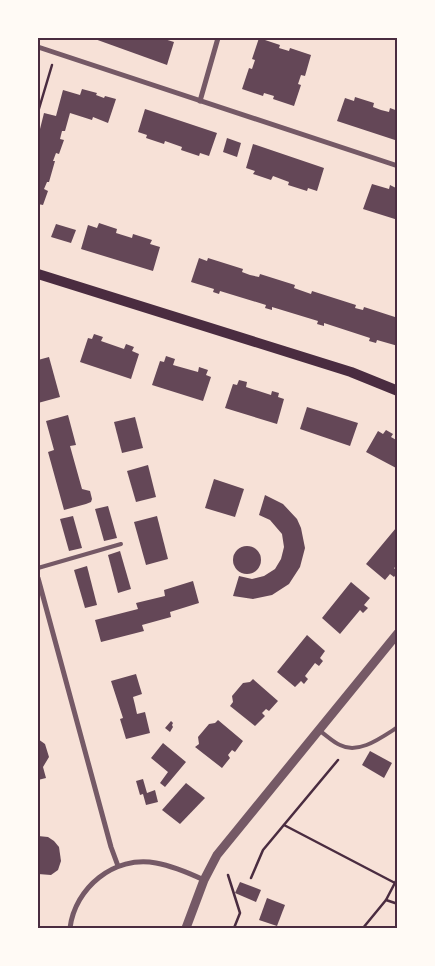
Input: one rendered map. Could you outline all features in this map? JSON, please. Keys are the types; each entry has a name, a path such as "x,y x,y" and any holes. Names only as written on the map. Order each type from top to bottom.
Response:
{"main road":[{"path":"38,274 351,372 398,391"}],"street":[{"path":"200,101 218,38"},
{"path":"38,47 398,166"},
{"path":"38,578 111,847 118,866"},
{"path":"186,928 204,880 217,855 398,634"},
{"path":"70,928 73,913 83,894 104,874 118,866 136,862 155,862 204,880"}],"lane":[{"path":"38,568 121,544"},
{"path":"319,730 340,745 348,748 369,745 398,727"}],"path":[{"path":"38,112 52,65"},
{"path":"251,878 263,850 338,760"},
{"path":"284,825 395,883"},
{"path":"228,875 240,914 234,928"},
{"path":"364,928 386,900 398,878"},
{"path":"386,900 398,904"},
{"path":"364,928 369,928"}],"building":[{"path":"92,38 161,38 174,42 167,65"},
{"path":"259,38 280,45 279,48 289,51 290,48 311,55 305,76 301,75 298,84 301,85 294,106 273,99 274,96 264,93 263,96 242,89 249,68 252,69 255,60 252,59"},
{"path":"82,89 97,93 96,95 104,98 105,96 116,99 108,123 93,117 92,120 70,113 65,131 62,131 60,139 64,140 59,154 56,153 49,182 47,182 44,189 48,191 43,205 38,204 38,129 40,129 44,113 56,116 63,90 80,95"},
{"path":"355,97 374,103 373,107 381,110 389,112 390,108 398,111 398,141 337,121 345,98 354,101"},
{"path":"145,109 217,133 209,156 200,153 199,156 181,150 182,147 165,141 164,144 146,138 147,135 138,132"},
{"path":"227,138 241,143 237,157 223,152"},
{"path":"253,144 324,168 317,191 308,188 307,191 288,185 289,182 273,176 271,180 253,174 255,171 246,168"},
{"path":"372,184 389,189 390,185 396,188 395,191 398,192 398,220 363,209"},
{"path":"99,223 117,229 116,233 132,238 133,234 152,240 150,244 160,247 153,271 81,249 88,225 97,228"},
{"path":"56,224 76,230 71,243 51,237"},
{"path":"199,258 207,261 208,258 243,269 242,272 250,275 259,277 260,274 295,285 294,288 311,294 312,291 356,305 355,308 363,310 364,307 398,318 398,346 377,340 376,343 369,341 370,338 324,323 324,326 317,324 318,321 272,307 272,310 265,308 266,305 220,291 219,294 213,292 214,289 191,282"},
{"path":"94,334 103,337 101,341 124,349 126,344 134,347 132,351 139,354 131,379 80,362 88,338 92,339"},
{"path":"166,356 175,359 173,365 198,372 199,367 208,370 206,375 211,377 203,401 152,385 160,361 164,362"},
{"path":"49,357 60,397 38,403 38,360"},
{"path":"239,380 247,382 246,387 271,395 272,391 279,393 278,397 284,399 277,424 225,408 233,384 237,385"},
{"path":"307,407 358,423 350,446 300,429"},
{"path":"68,415 76,445 70,446 82,489 90,491 92,499 91,502 86,504 64,510 48,452 54,450 46,421"},
{"path":"135,417 143,448 122,453 114,422"},
{"path":"386,430 393,434 391,437 398,441 398,469 366,452 378,431 383,434"},
{"path":"148,465 156,497 136,502 127,471"},
{"path":"214,479 244,489 235,517 205,508"},
{"path":"265,495 283,504 297,519 305,548 300,567 289,584 272,595 253,599 233,596 239,576 252,579 264,576 275,569 281,559 284,547 282,534 270,520 259,515"},
{"path":"108,506 117,538 104,541 95,509"},
{"path":"73,516 82,548 69,551 60,519"},
{"path":"157,516 168,559 146,565 134,522"},
{"path":"396,528 398,529 398,565 394,568 398,572 394,577 390,574 385,580 366,564"},
{"path":"247,546 257,550 261,560 257,570 247,574 237,570 233,560 237,550"},
{"path":"120,551 131,589 118,593 108,555"},
{"path":"87,566 97,605 85,608 74,570"},
{"path":"193,581 199,603 170,612 171,617 142,625 144,631 101,642 95,620 138,609 136,603 165,596 164,590"},
{"path":"351,582 370,598 364,605 368,608 363,613 360,610 340,634 322,618"},
{"path":"307,635 325,651 320,658 323,661 319,666 315,663 305,676 308,679 304,684 301,681 295,687 277,672"},
{"path":"136,674 142,694 133,697 137,714 145,712 150,733 126,739 120,719 123,718 111,681"},
{"path":"253,679 278,701 269,711 266,709 262,713 265,716 255,726 230,706 233,702 232,696 243,683 250,682"},
{"path":"218,720 243,741 235,752 232,750 228,755 230,758 222,768 195,747 199,744 198,737 209,724 215,723"},
{"path":"171,721 173,727 170,732 165,728"},
{"path":"38,739 45,744 49,757 43,767 46,778 38,780"},
{"path":"163,743 186,762 165,787 160,783 168,772 151,758"},
{"path":"370,751 392,763 384,778 362,765"},
{"path":"143,779 147,793 155,790 158,802 146,805 143,794 140,795 136,781"},
{"path":"186,783 205,798 180,824 162,810"},
{"path":"38,836 48,837 59,847 61,861 58,870 51,875 38,874"},
{"path":"240,882 261,890 256,902 235,893"},
{"path":"267,898 285,905 277,926 259,920"}]}
